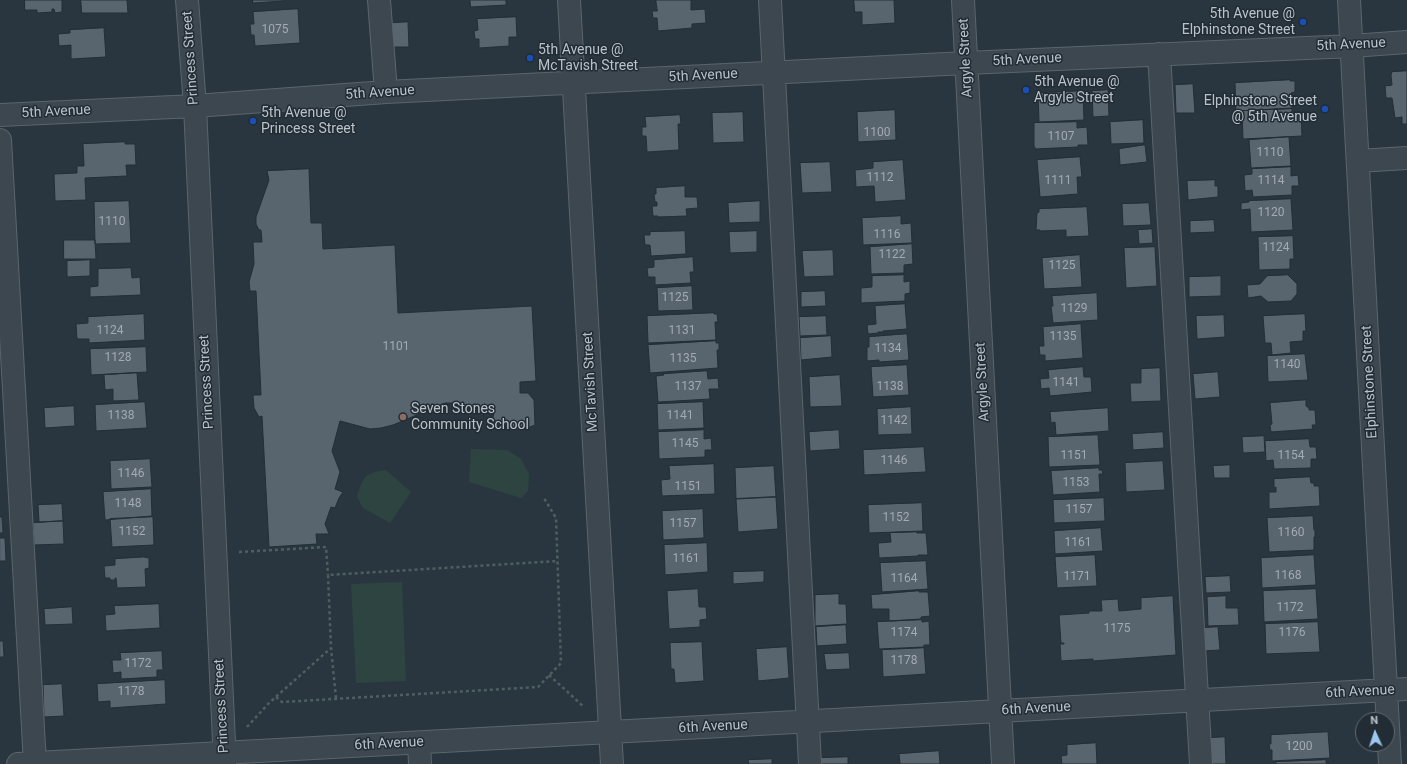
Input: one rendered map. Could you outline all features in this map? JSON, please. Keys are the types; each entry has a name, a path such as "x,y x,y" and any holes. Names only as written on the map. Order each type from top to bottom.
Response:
{"street":[{"name":"Princess Street","path":"188,0 195,106 224,758"},
{"path":"380,0 386,92"},
{"name":"McTavish Street","path":"570,0 612,764"},
{"path":"770,0 810,764"},
{"name":"Argyle Street","path":"963,0 1003,764"},
{"name":"Elphinstone Street","path":"1350,0 1358,161 1397,690 1390,764"},
{"name":"5th Avenue","path":"0,115 195,106 386,92 774,72 1352,46 1407,42"},
{"path":"1159,54 1201,764"},
{"path":"0,140 30,764"},
{"path":"1358,161 1407,158"},
{"name":"6th Avenue","path":"30,764 224,758 419,742 1397,690"},
{"path":"419,742 420,764"}],"path":[{"path":"276,697 282,702 538,687 561,663 556,518 544,498"},
{"path":"215,554 326,547 331,648 336,698"},
{"path":"328,575 558,561"},
{"path":"224,758 269,703 331,648"},
{"path":"549,675 610,732"}],"green space":[{"path":"471,449 507,450 521,459 529,474 528,491 521,498 469,482"},
{"path":"386,470 411,492 390,523 363,508 357,497 363,480 369,474"},
{"path":"402,582 406,681 356,683 351,584"}],"building":[{"path":"25,0 62,0 62,12 55,13 54,9 52,9 52,12 37,13 37,10 25,10"},
{"path":"81,0 127,0 128,13 82,13"},
{"path":"253,0 284,0 284,1 253,3"},
{"path":"470,0 506,0 506,5 471,7"},
{"path":"656,0 691,0 691,10 705,9 706,23 692,24 692,28 658,31 657,18 653,18 652,11 657,11"},
{"path":"854,0 894,0 895,23 862,25 862,12 855,12"},
{"path":"298,9 300,43 255,46 254,35 251,35 250,24 254,24 253,12"},
{"path":"516,17 517,37 509,37 509,46 479,48 479,39 475,39 474,31 478,30 477,19"},
{"path":"408,22 409,47 393,47 392,23"},
{"path":"104,28 106,57 71,59 71,45 59,46 58,34 70,33 70,30"},
{"path":"1407,71 1407,124 1402,124 1402,117 1395,118 1392,98 1386,98 1385,86 1392,85 1392,72"},
{"path":"1295,81 1295,92 1291,93 1292,108 1236,111 1235,83"},
{"path":"1193,84 1195,113 1176,113 1175,85"},
{"path":"1108,90 1109,116 1093,117 1092,91"},
{"path":"1083,91 1084,120 1039,122 1038,93"},
{"path":"1292,109 1292,112 1301,112 1302,136 1243,139 1242,111"},
{"path":"895,110 896,140 858,142 857,112"},
{"path":"743,112 744,142 713,143 712,113"},
{"path":"680,115 681,124 678,124 679,150 647,152 646,136 642,136 642,127 646,127 645,117"},
{"path":"1143,120 1144,143 1111,144 1110,122"},
{"path":"1077,122 1077,128 1087,127 1088,145 1078,145 1078,147 1035,149 1034,123"},
{"path":"1289,137 1291,166 1251,168 1249,140"},
{"path":"125,142 125,144 135,144 136,165 126,165 127,176 85,178 86,200 55,201 54,174 77,173 77,166 84,166 83,144"},
{"path":"1145,145 1147,162 1120,165 1119,149"},
{"path":"1080,157 1082,177 1077,177 1078,194 1040,197 1037,160"},
{"path":"903,160 906,200 875,202 874,186 856,187 855,170 873,168 873,162"},
{"path":"830,162 832,192 802,193 800,163"},
{"path":"1291,167 1291,176 1298,175 1299,186 1292,186 1292,195 1253,197 1252,190 1245,191 1244,175 1252,174 1252,169"},
{"path":"309,169 311,223 322,223 323,249 395,245 398,313 532,306 536,381 520,382 520,393 528,393 534,400 535,425 525,429 518,429 492,421 494,413 458,403 445,403 393,425 381,428 370,429 340,421 332,451 340,472 335,489 343,492 335,508 331,507 325,524 329,534 316,534 317,544 269,547 262,416 259,417 254,408 253,395 261,395 256,291 250,291 249,282 254,264 253,242 262,242 261,230 259,230 256,224 256,217 269,180 267,171"},
{"path":"1215,180 1215,186 1218,186 1218,197 1188,200 1187,181"},
{"path":"685,186 685,197 697,197 698,208 686,209 687,216 653,216 652,206 657,206 654,194 656,194 656,188"},
{"path":"1291,199 1293,230 1251,232 1250,209 1241,210 1241,203 1249,201"},
{"path":"129,201 131,243 95,244 94,202"},
{"path":"760,201 760,222 729,223 728,203"},
{"path":"1149,203 1151,225 1123,226 1122,204"},
{"path":"1087,207 1089,236 1066,237 1066,230 1036,230 1037,213 1039,212 1039,209"},
{"path":"901,216 901,224 911,223 912,243 863,245 862,218"},
{"path":"1214,220 1215,232 1190,233 1190,221"},
{"path":"1152,229 1153,243 1139,244 1138,230"},
{"path":"685,231 686,254 651,256 650,245 645,245 644,235 650,235 650,232"},
{"path":"757,231 757,252 730,253 729,232"},
{"path":"1293,236 1294,259 1290,259 1290,269 1259,270 1258,237"},
{"path":"64,240 95,240 96,259 64,259"},
{"path":"912,244 913,264 904,265 904,273 871,274 870,247"},
{"path":"1155,247 1157,286 1126,288 1124,248"},
{"path":"833,250 834,276 804,277 802,251"},
{"path":"1080,255 1082,287 1044,289 1042,258"},
{"path":"693,257 694,272 690,272 691,283 655,285 655,277 648,277 647,268 654,267 654,260"},
{"path":"90,260 90,276 67,277 67,261"},
{"path":"131,268 132,278 140,277 141,295 90,297 90,287 98,286 98,269"},
{"path":"904,275 904,282 910,281 910,293 905,294 905,301 861,303 861,288 872,287 872,276"},
{"path":"1288,275 1297,284 1297,294 1291,301 1268,302 1261,296 1248,298 1247,285 1260,284 1267,276"},
{"path":"1221,276 1221,296 1189,297 1189,277"},
{"path":"692,286 693,310 658,311 657,288"},
{"path":"825,291 826,306 801,307 801,292"},
{"path":"1097,293 1098,320 1053,323 1051,306 1053,306 1052,296"},
{"path":"905,304 907,329 868,334 867,325 876,324 875,306"},
{"path":"144,314 145,340 89,343 89,339 77,339 76,324 88,323 88,317"},
{"path":"717,314 718,322 715,322 716,340 648,343 647,316"},
{"path":"1305,314 1306,331 1303,331 1303,341 1290,342 1291,353 1272,355 1271,343 1265,343 1263,316"},
{"path":"1224,315 1225,337 1197,339 1196,316"},
{"path":"826,316 827,335 800,336 799,317"},
{"path":"1081,324 1083,358 1045,361 1045,355 1040,355 1039,346 1044,346 1043,327"},
{"path":"907,334 909,360 879,362 879,360 867,361 869,337"},
{"path":"831,336 832,357 801,360 800,338"},
{"path":"716,341 716,343 719,343 719,350 717,350 718,368 650,373 648,345"},
{"path":"146,347 147,372 91,375 90,349"},
{"path":"1305,354 1308,380 1268,382 1267,356"},
{"path":"907,365 909,395 873,397 871,367"},
{"path":"1083,367 1084,377 1091,377 1092,392 1050,396 1049,388 1041,389 1040,379 1049,378 1048,370"},
{"path":"1160,368 1161,401 1131,402 1130,383 1141,383 1141,369"},
{"path":"707,371 708,379 718,378 719,389 709,389 710,399 658,402 656,376 664,375 663,374"},
{"path":"1218,372 1220,397 1195,399 1193,374"},
{"path":"137,373 139,400 113,401 113,389 105,390 104,375"},
{"path":"840,375 842,406 810,407 809,377"},
{"path":"1306,400 1306,406 1309,410 1315,410 1316,425 1312,425 1313,429 1271,432 1270,425 1272,424 1270,403"},
{"path":"145,402 147,428 96,431 95,405"},
{"path":"703,402 704,428 658,430 657,404"},
{"path":"74,406 75,426 45,428 44,408"},
{"path":"911,407 912,434 878,435 877,409"},
{"path":"1108,408 1109,431 1056,435 1055,422 1051,423 1050,412"},
{"path":"704,430 704,439 711,438 712,450 705,450 705,457 659,459 658,432"},
{"path":"839,430 840,449 810,451 809,432"},
{"path":"1163,432 1164,448 1133,450 1132,434"},
{"path":"1098,435 1100,465 1049,467 1048,437"},
{"path":"1264,436 1265,452 1243,453 1242,437"},
{"path":"1309,439 1310,447 1316,447 1317,459 1311,459 1311,468 1274,469 1273,460 1266,461 1265,441"},
{"path":"924,447 926,472 864,475 863,450"},
{"path":"150,459 152,487 111,489 110,461"},
{"path":"1163,461 1165,490 1126,492 1125,463"},
{"path":"714,464 715,494 662,496 661,480 670,479 669,466"},
{"path":"1230,465 1230,478 1214,478 1213,466"},
{"path":"774,466 776,497 736,499 735,468"},
{"path":"1099,468 1099,470 1102,470 1103,474 1099,474 1100,492 1053,495 1051,471"},
{"path":"1310,477 1311,483 1314,483 1314,486 1319,486 1320,506 1269,509 1269,492 1276,492 1276,487 1274,488 1274,479"},
{"path":"151,489 152,516 105,520 103,492"},
{"path":"776,497 778,529 738,532 736,499"},
{"path":"1104,498 1105,521 1054,523 1053,500"},
{"path":"922,503 923,531 869,533 868,505"},
{"path":"62,504 63,521 39,522 38,505"},
{"path":"703,509 704,538 663,540 662,511"},
{"path":"1313,516 1315,530 1314,550 1269,552 1267,518"},
{"path":"0,517 2,517 3,533 0,533"},
{"path":"153,517 154,545 112,547 110,519"},
{"path":"63,521 64,544 34,545 33,523"},
{"path":"1101,528 1103,551 1055,554 1054,531"},
{"path":"890,533 926,533 928,555 879,558 878,543 891,542"},
{"path":"0,538 5,538 6,561 0,561"},
{"path":"707,543 708,572 665,575 664,545"},
{"path":"1095,555 1097,586 1057,588 1055,557"},
{"path":"1314,555 1316,585 1262,588 1261,558"},
{"path":"149,558 149,568 145,569 146,587 117,588 116,578 115,580 110,580 110,578 105,578 104,566 115,565 115,559"},
{"path":"926,561 928,589 882,592 880,563"},
{"path":"764,571 764,582 733,584 733,572"},
{"path":"1230,576 1231,592 1206,593 1205,577"},
{"path":"698,589 699,607 706,607 707,619 700,620 700,627 669,629 667,591"},
{"path":"1316,589 1318,619 1264,622 1263,591"},
{"path":"919,591 928,592 930,616 921,617 921,619 889,621 889,609 872,609 871,595"},
{"path":"839,594 839,604 846,604 847,624 815,626 815,595"},
{"path":"1173,596 1176,655 1093,661 1093,659 1061,661 1060,644 1064,643 1061,643 1059,615 1089,613 1089,611 1102,611 1101,600 1118,599 1119,611 1141,609 1141,598"},
{"path":"1226,596 1226,608 1238,608 1239,625 1208,626 1207,597"},
{"path":"159,604 160,628 106,631 105,615 115,614 114,606"},
{"path":"72,607 73,624 45,625 44,609"},
{"path":"922,620 922,622 929,621 930,645 924,645 924,647 879,649 877,622"},
{"path":"1318,622 1320,652 1266,654 1265,624"},
{"path":"846,625 847,644 817,646 816,627"},
{"path":"1218,627 1220,650 1203,651 1201,628"},
{"path":"0,641 3,641 4,657 0,657"},
{"path":"702,642 704,681 675,683 674,669 671,669 670,643"},
{"path":"787,647 789,678 758,681 756,649"},
{"path":"924,648 926,674 883,677 882,650"},
{"path":"162,651 163,670 157,670 157,677 121,679 121,672 113,673 112,660 121,660 120,653"},
{"path":"849,653 850,669 826,670 824,654"},
{"path":"165,680 166,704 110,708 110,701 98,702 97,684"},
{"path":"62,684 64,716 44,717 43,685"},
{"path":"1328,732 1330,758 1272,761 1272,750 1270,750 1269,744 1271,744 1271,735"},
{"path":"1225,737 1226,764 1210,764 1209,738"},
{"path":"1096,743 1097,764 1062,764 1061,756 1067,755 1067,745"},
{"path":"939,751 940,764 900,764 899,754"},
{"path":"848,757 848,764 819,764 819,758"},
{"path":"772,759 772,764 749,764 748,760"},
{"path":"1326,760 1326,763 1330,764 1276,764 1276,762"}],"place":[{"name":"5th Avenue @ Elphinstone Street","path":"1303,22"},
{"name":"5th Avenue @ McTavish Street","path":"530,58"},
{"name":"5th Avenue @ Argyle Street","path":"1026,90"},
{"name":"Elphinstone Street @ 5th Avenue","path":"1325,109"},
{"name":"5th Avenue @ Princess Street","path":"253,121"},
{"name":"Seven Stones Community School","path":"403,417"}]}
